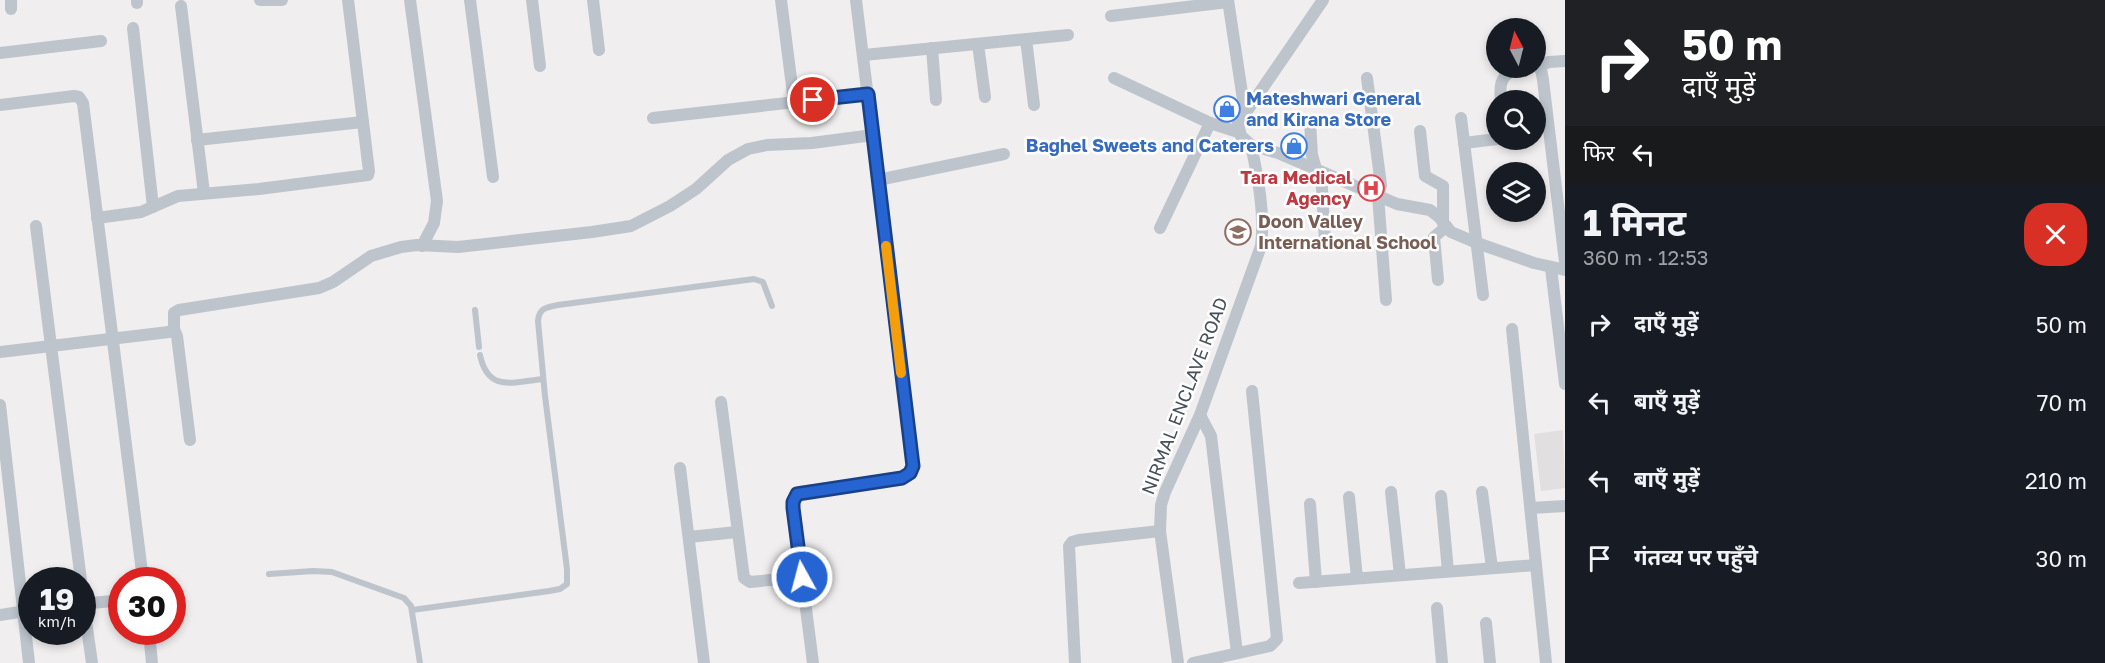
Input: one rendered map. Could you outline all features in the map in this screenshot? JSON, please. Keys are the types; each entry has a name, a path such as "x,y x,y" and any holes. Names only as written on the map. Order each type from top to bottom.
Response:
{"street":[{"path":"260,0 282,0"},
{"path":"97,218 141,212 178,196 366,177 369,171 348,0"},
{"path":"410,0 437,201 434,223 422,246"},
{"path":"470,0 493,177"},
{"path":"532,0 540,66"},
{"path":"593,0 599,50"},
{"path":"782,0 794,102"},
{"path":"813,663 793,508 797,494 902,478 910,473 913,466 856,0"},
{"path":"1238,132 1238,124 1245,113 1323,0"},
{"path":"1111,16 1228,1 1245,113"},
{"path":"181,6 204,193"},
{"path":"133,28 153,207"},
{"path":"864,55 1068,34"},
{"path":"1026,39 1034,105"},
{"path":"0,53 101,41"},
{"path":"978,44 985,97"},
{"path":"932,48 936,100"},
{"path":"1546,63 1555,60 1565,61"},
{"path":"1114,78 1210,123 1238,132 1251,146 1269,150 1397,204 1430,210 1457,235 1551,268 1565,270"},
{"path":"1366,78 1381,185 1378,196 1386,300"},
{"path":"1542,78 1565,262"},
{"path":"653,118 868,94"},
{"path":"0,105 74,96 83,103 141,567"},
{"path":"1461,118 1483,294"},
{"path":"197,140 363,122"},
{"path":"1310,122 1312,155 1318,170 1325,242"},
{"path":"1160,228 1210,123"},
{"path":"1420,131 1425,176 1443,186 1445,225 1434,237 1438,280"},
{"path":"189,440 177,336 174,329 174,313 178,310 319,288 333,282 380,252 411,246 458,247 631,226 670,206 696,189 728,160 748,149 873,135"},
{"path":"1464,143 1486,140"},
{"name":"NIRMAL ENCLAVE ROAD","path":"1178,663 1160,531 1161,506 1165,492 1200,415 1261,246 1262,220 1251,146"},
{"path":"878,180 1004,154"},
{"path":"36,226 79,567"},
{"path":"1551,268 1565,384"},
{"path":"0,352 112,340 169,332 174,329"},
{"path":"1512,329 1546,663"},
{"path":"1193,663 1274,644 1277,635 1252,391"},
{"path":"721,402 742,572 747,581 802,577"},
{"path":"0,405 21,567"},
{"path":"1200,415 1211,436 1237,653"},
{"path":"680,468 704,663"},
{"path":"1391,492 1400,575"},
{"path":"1482,492 1492,568"},
{"path":"1441,496 1448,572"},
{"path":"1349,497 1357,578"},
{"path":"1310,504 1316,582"},
{"path":"1532,508 1565,506"},
{"path":"1075,663 1069,546 1079,540 1160,531"},
{"path":"689,537 737,532"},
{"path":"1299,583 1536,565"},
{"path":"1437,608 1442,663"},
{"path":"0,615 18,612"},
{"path":"1486,622 1490,663"},
{"path":"28,645 29,663"},
{"path":"89,645 92,663"},
{"path":"151,645 153,663"}],"lane":[{"path":"411,610 549,591 560,589 567,584 538,321 538,316 544,308 558,304 754,279 763,282 772,306"},
{"path":"475,310 479,346"},
{"path":"480,355 484,372 496,381 506,383 543,379"},
{"path":"269,574 313,571 340,574 400,595 407,600 411,610 420,663"}],"shaded area":[{"path":"1563,430 1565,488 1541,491 1534,434"}],"slow traffic":[{"path":"886,246 901,373"}],"place":[{"name":"Mateshwari General and Kirana Store","path":"1227,109"},
{"name":"Baghel Sweets and Caterers","path":"1294,146"},
{"name":"Tara Medical Agency","path":"1371,188"},
{"name":"Doon Valley International School","path":"1238,232"}],"route":[{"path":"802,577 793,508 797,494 902,478 910,473 913,466 868,94 813,100"}]}
